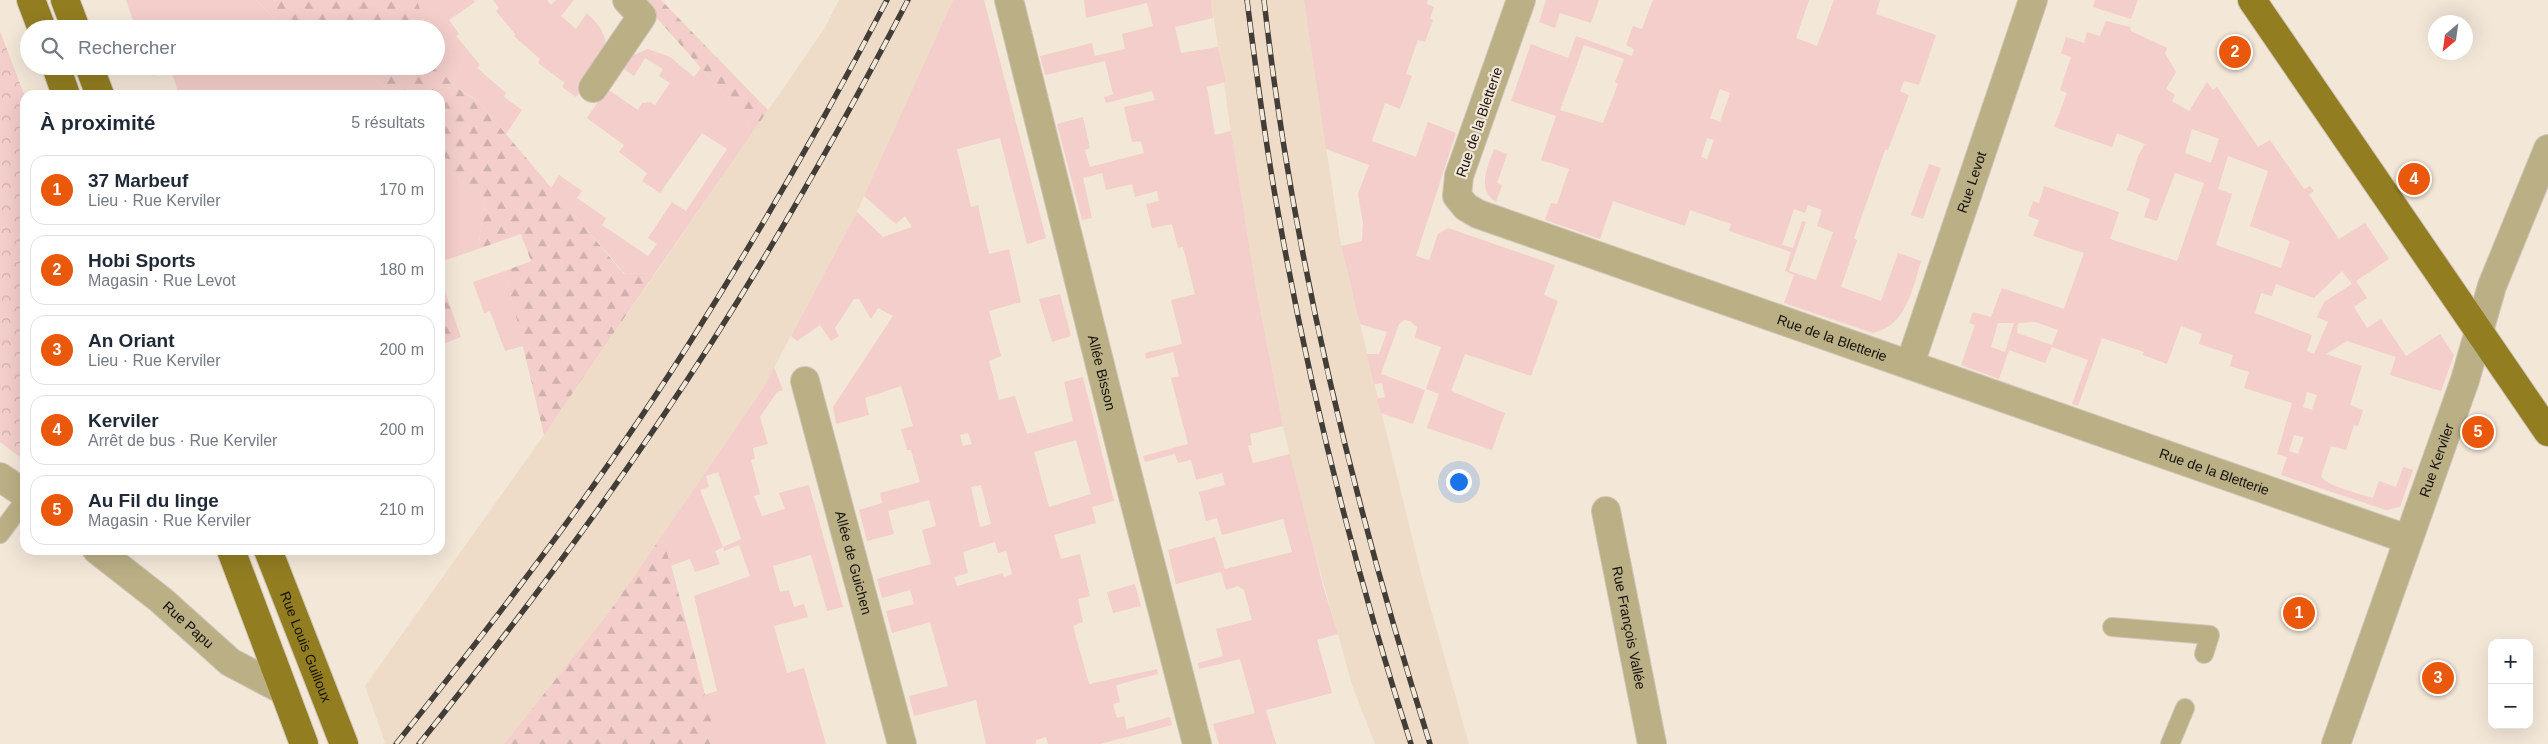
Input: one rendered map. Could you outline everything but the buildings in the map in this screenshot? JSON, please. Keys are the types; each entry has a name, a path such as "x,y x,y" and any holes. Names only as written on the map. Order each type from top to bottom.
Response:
{"main road":[{"path":"31,0 39,20"},
{"path":"65,0 73,20"},
{"path":"2252,0 2548,432"},
{"path":"59,75 64,90"},
{"path":"93,75 98,90"},
{"path":"233,555 304,744"},
{"name":"Rue Louis Guilloux","path":"270,555 344,744"}],"street":[{"path":"593,88 642,16 627,0"},
{"name":"Allée Bisson","path":"1009,0 1120,449 1197,744"},
{"name":"Rue de la Bletterie","path":"1521,0 1457,185 1457,196 1466,207 1478,214 2407,539"},
{"name":"Rue Levot","path":"1910,364 2034,0"},
{"name":"Rue Kerviler","path":"2336,744 2480,332 2492,286 2548,149"},
{"name":"Allée de Guichen","path":"805,381 902,744"},
{"path":"0,477 20,491"},
{"name":"Rue François Vallée","path":"1606,511 1652,744"},
{"name":"Rue Papu","path":"103,555 161,600 230,662 284,690"}],"lane":[{"path":"0,534 20,507"},
{"path":"2112,627 2210,635 2204,654"},
{"path":"2170,744 2185,708"}],"shaded area":[{"path":"839,0 953,0 857,212 762,390 610,611 504,744 383,744 385,742 365,686 544,435 824,29"},
{"path":"1211,0 1304,0 1341,246 1421,574 1469,744 1375,744 1353,688 1304,514 1283,426 1256,288 1228,113 1224,82 1226,82 1218,47"}],"green space":[{"path":"126,0 256,0 276,20 133,20"},
{"path":"256,0 417,0 424,20 276,20"},
{"path":"417,0 474,0 475,2 449,20 459,34 456,36 480,65 477,68 506,93 504,97 522,110 506,134 478,101 452,84 444,75 445,20 424,20"},
{"path":"493,0 547,0 551,5 556,0 574,0 561,16 576,29 587,13 598,25 604,36 606,46 604,55 576,97 562,87 565,83 538,63 540,59 514,36 515,34 496,11 499,8"},
{"path":"641,0 661,0 768,110 755,129"},
{"path":"953,0 984,0 1046,238 1027,244 1000,138 957,149 971,207 978,205 989,254 1009,249 1021,302 989,311 1001,356 989,361 999,400 1015,396 1027,434 1073,421 1064,382 1083,377 1114,501 1092,507 1096,523 1054,535 1061,559 1080,554 1090,596 1078,599 1083,622 1073,626 1089,684 1157,669 1158,674 1116,685 1120,702 1113,704 1117,718 1124,716 1127,729 1170,717 1172,725 1100,744 1048,744 1046,737 1036,740 1036,744 986,744 976,700 914,716 909,696 948,686 930,622 892,633 886,611 914,604 910,590 882,598 877,579 931,564 922,530 936,526 929,500 888,511 894,534 867,541 859,510 882,503 880,493 920,482 911,450 907,450 901,429 913,426 901,386 865,398 869,415 836,424 833,407 893,316 878,308 871,319 859,299 854,299 835,328 839,336 831,341 820,325 797,341 791,336 857,212 883,237 912,227 905,216 896,224 864,196","holes":["968,433 972,444 963,446 960,435","1076,440 1091,494 1049,507 1034,452","981,485 991,524 980,527 971,487","995,542 998,553 1006,551 1012,574 1004,577 1003,573 957,586 954,577 968,573 963,552"]},
{"path":"1084,0 1211,0 1213,18 1175,27 1181,53 1218,47 1226,82 1207,87 1215,135 1231,131 1256,288 1283,426 1250,434 1252,445 1248,446 1253,463 1290,454 1323,586 1338,634 1317,640 1332,693 1266,710 1276,744 1219,744 1213,724 1255,713 1240,659 1199,669 1198,663 1223,656 1216,629 1252,620 1244,590 1238,586 1226,590 1221,572 1176,584 1168,550 1215,537 1225,569 1292,552 1283,519 1222,535 1217,518 1206,521 1199,492 1225,485 1222,473 1196,480 1191,460 1178,463 1175,454 1145,462 1143,456 1188,444 1171,378 1179,376 1173,352 1146,359 1145,353 1182,344 1171,300 1195,294 1183,247 1178,248 1172,224 1152,228 1146,204 1159,201 1157,191 1135,197 1132,184 1106,190 1102,173 1083,178 1092,218 1082,220 1057,124 1083,117 1090,148 1085,150 1090,167 1144,153 1141,141 1132,142 1124,107 1155,100 1152,91 1106,103 1104,97 1113,94 1105,61 1045,75 1040,56 1092,43 1095,56 1125,49 1122,34 1153,26 1147,3 1086,18"},
{"path":"1304,0 1428,0 1427,4 1434,7 1430,19 1433,20 1425,42 1418,40 1406,74 1412,76 1400,109 1385,103 1372,141 1416,157 1428,122 1456,133 1416,256 1429,260 1438,234 1448,228 1555,265 1544,295 1558,301 1531,376 1465,354 1451,391 1505,413 1492,450 1427,428 1439,394 1426,389 1441,347 1415,338 1417,327 1410,321 1404,320 1399,324 1381,374 1425,390 1413,424 1381,413 1377,399 1385,397 1382,383 1374,384 1367,354 1379,354 1387,332 1360,324 1341,246 1362,241 1363,223 1358,194 1369,165 1326,149"},
{"path":"1546,0 1599,0 1591,23 1560,13 1555,28 1539,22"},
{"path":"1653,0 1809,0 1796,38 1817,46 1834,0 1880,0 1876,14 1936,35 1919,85 1904,81 1900,91 1909,95 1888,150 1885,150 1854,238 1857,240 1841,287 1881,301 1898,253 1921,261 1911,295 1900,315 1893,323 1873,333 1784,303 1794,275 1785,271 1791,252 1729,231 1731,224 1690,210 1685,226 1613,201 1600,239 1545,220 1551,203 1557,204 1569,169 1541,160 1556,116 1511,101 1531,44 1568,58 1576,36 1632,56 1634,49 1626,45 1633,26 1642,29","holes":["1584,45 1624,59 1615,82 1618,84 1603,123 1560,110","1720,89 1730,93 1720,122 1710,118","1707,138 1714,140 1707,159 1701,157","1808,205 1822,210 1817,226 1833,232 1816,280 1789,271 1806,222 1802,221 1793,248 1782,245 1794,209 1805,213"]},
{"path":"2095,0 2138,0 2131,19 2093,7"},
{"path":"2106,21 2130,27 2131,31 2167,48 2165,53 2176,72 2166,89 2175,95 2172,101 2189,111 2207,82 2213,90 2217,87 2258,147 2270,140 2304,189 2310,186 2314,191 2309,195 2339,239 2365,223 2389,259 2356,281 2367,298 2354,307 2367,328 2381,319 2406,356 2440,334 2454,355 2441,391 2390,375 2396,357 2347,341 2326,354 2362,366 2350,405 2363,410 2358,426 2354,425 2346,450 2331,446 2321,476 2324,480 2336,486 2373,498 2379,481 2396,487 2403,467 2413,470 2400,507 2386,510 2281,475 2287,457 2277,454 2292,403 2244,388 2249,372 2230,366 2233,355 2199,344 2202,334 2181,326 2167,364 2143,355 2144,352 2102,338 2078,406 2072,404 2088,360 2052,347 2045,363 2009,350 1999,379 1961,365 1975,325 1969,323 1973,312 1991,317 2002,288 2064,309 2084,253 2033,236 2039,220 2028,216 2033,201 2039,203 2044,186 2119,212 2110,239 2177,261 2204,183 2175,173 2157,221 2144,217 2150,199 2127,190 2138,156 2145,144 2117,133 2112,147 2054,127 2067,93 2060,90 2071,57 2061,53 2066,37 2084,43 2087,32 2100,36","holes":["2192,129 2219,139 2211,163 2185,153","2228,156 2268,171 2250,226 2290,241 2281,268 2216,245 2232,194 2218,189","2342,271 2352,284 2324,302 2317,317 2328,322 2314,354 2307,351 2312,335 2255,313 2261,293 2272,296 2276,284 2314,298","2035,322 2058,330 2052,345 2017,333 2018,323","1998,323 2014,323 2005,352 1991,347","2307,392 2317,395 2312,410 2303,407","2294,435 2304,437 2298,454 2289,451"]},
{"path":"0,31 22,90 20,90 20,457 0,442"},
{"path":"648,49 670,57 694,77 701,68 755,129 655,273 625,274 551,188 559,175 582,191 577,198 606,218 602,225 648,256 657,244 648,238 672,202 686,211 727,149 702,133 660,193 642,181 647,173 619,152 624,145 587,118 607,89 638,110 642,103 650,102 655,105 670,83 659,76 663,69 645,58 634,76 621,67 631,56"},
{"path":"445,74 464,93 478,101 624,274 655,273 544,435 505,271 531,261 521,234 478,249 485,199 445,168 445,90 386,90 370,75"},
{"path":"173,75 370,75 386,90 177,90"},
{"path":"1494,149 1507,154 1497,183 1502,185 1496,202 1486,191 1485,184 1485,177"},
{"path":"1929,164 1941,168 1923,219 1911,215"},
{"path":"445,168 485,199 478,249 445,260"},
{"path":"505,271 523,346 505,351 490,311 484,313 473,282"},
{"path":"445,291 461,337 445,343"},
{"path":"1060,294 1071,336 1052,342 1039,299"},
{"path":"774,367 783,390 777,392 760,417 768,444 753,448 755,459 751,460 760,494 754,496 762,516 785,509 779,493 809,485 843,607 827,611 811,555 773,566 780,592 789,590 794,607 804,604 808,617 774,626 787,673 804,668 826,744 718,744 704,695 717,691 694,596 750,576 739,545 724,551 723,547 715,551 720,564 695,572 690,559 670,566 663,534 762,390","holes":["718,472 741,539 723,547 700,490 709,487 706,476"]},
{"path":"663,534 718,744 504,744 610,611"},
{"path":"1135,584 1141,606 1113,613 1107,592"}],"railway":[{"path":"396,744 476,644 553,542 663,385 771,209 819,126 887,0"},
{"path":"419,744 534,597 607,497 678,394 789,216 862,87 908,0"},
{"path":"1247,0 1269,159 1304,347 1335,481 1371,613 1411,744"},
{"path":"1264,0 1276,95 1291,189 1329,376 1351,469 1376,561 1430,744"}],"place":[{"name":"Hobi Sports","path":"2235,52"},
{"name":"Kerviler","path":"2414,179"},
{"name":"Au Fil du linge","path":"2478,432"},
{"name":"37 Marbeuf","path":"2299,613"},
{"name":"An Oriant","path":"2438,678"}]}
